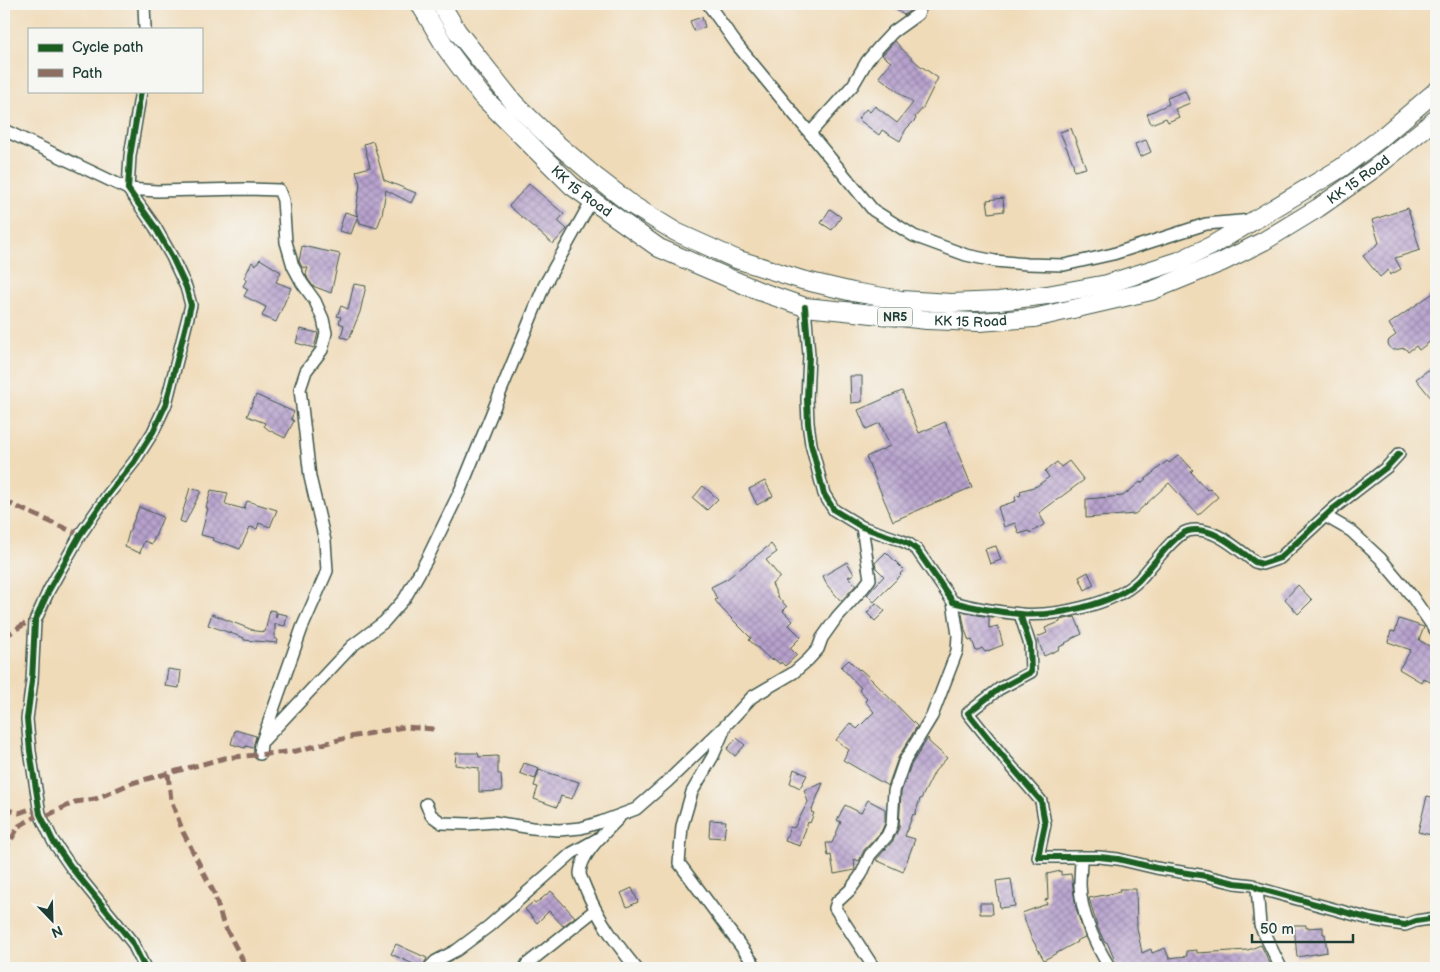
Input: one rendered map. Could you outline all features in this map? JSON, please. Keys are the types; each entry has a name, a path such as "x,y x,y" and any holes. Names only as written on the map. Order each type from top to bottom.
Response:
{"highway":[{"name":"KK 15 Road","path":"420,4 446,48 481,95 572,186 659,248 805,307 927,320 979,322 1034,318 1142,293 1222,262 1264,241 1318,208 1367,174 1436,119"},
{"name":"KK 15 Road","path":"441,4 457,31 514,103 550,138 632,205 676,232 736,259 802,280 853,292 900,300 951,303 999,301 1047,295 1107,284 1178,261 1211,246 1341,168 1381,138 1436,91"}],"street":[{"path":"144,4 145,28"},
{"path":"708,4 738,46 873,210 914,236 966,255 996,261 1027,264 1064,264 1113,254 1206,224 1254,220"},
{"path":"810,134 853,85 862,68 879,47 894,32 918,14 922,4"},
{"path":"141,92 130,156 128,190 155,227 172,257 186,287 191,305 166,404 154,432 80,535 49,590 35,621 32,681 27,718 40,814 53,841 132,942 145,968"},
{"path":"4,130 128,190 279,190 283,200 286,242 293,266 315,301 323,319 326,333 322,350 306,371 300,389 310,477 325,541 327,571 302,628 260,749 352,646 384,622 405,598 427,559 460,491 544,286 592,200"},
{"path":"805,307 809,355 808,423 811,444 824,494 834,510 862,527 900,540 917,550 953,602 958,635 958,651 932,716 904,762 894,791 892,825 887,836 870,855 861,875 850,890 837,902 835,908 874,968"},
{"path":"953,602 1020,614 1051,613 1078,609 1120,595 1136,583 1175,538 1189,531 1217,535 1255,562 1262,564 1280,558 1325,516 1387,467 1399,454"},
{"path":"1325,516 1351,531 1380,558 1411,594 1436,632"},
{"path":"426,804 431,815 442,823 494,822 559,830 581,828 636,809 726,725 752,698 793,673 818,649 822,638 836,617 870,579 862,527"},
{"path":"1020,614 1030,645 1031,672 999,689 968,713 1041,800 1045,824 1038,858 1081,857 1118,859 1156,868 1253,885 1257,888 1391,923 1405,925 1436,918"},
{"path":"726,725 713,756 692,792 682,826 679,863 757,968"},
{"path":"623,814 586,856 580,874 594,910 636,968"},
{"path":"430,968 436,961 458,950 489,926 572,853 601,837"},
{"path":"1081,857 1080,886 1085,914 1096,942 1110,968"},
{"path":"1257,888 1260,925 1282,968"},
{"path":"525,968 527,964 594,910"}],"building":[{"path":"887,4 914,4 912,9 904,15"},
{"path":"702,17 705,27 694,31 690,21"},
{"path":"895,41 918,64 938,78 923,108 906,129 900,141 882,130 879,135 858,119 866,109 870,112 875,106 897,123 913,103 879,77 891,62 882,55"},
{"path":"1185,91 1190,103 1175,109 1179,117 1168,122 1166,118 1151,124 1147,114 1169,104 1167,98"},
{"path":"1071,128 1086,168 1074,171 1073,163 1060,132"},
{"path":"1146,140 1151,152 1140,157 1135,144"},
{"path":"373,141 384,180 416,193 411,203 386,190 382,215 377,228 360,223 356,211 360,184 356,171 370,167 364,144"},
{"path":"529,184 564,214 558,221 567,229 553,244 509,206"},
{"path":"1003,198 1004,211 989,213 987,200"},
{"path":"1408,208 1420,250 1395,258 1401,269 1390,275 1388,270 1380,277 1363,256 1379,243 1372,220"},
{"path":"830,209 841,217 832,230 821,223"},
{"path":"345,212 358,216 351,234 339,231"},
{"path":"302,246 340,254 331,293 313,286 308,279 306,274 308,268 302,267 299,261"},
{"path":"260,259 281,272 276,282 291,288 276,322 262,316 266,307 244,296 248,289 243,286 247,279 244,278 252,262 256,265"},
{"path":"354,284 366,286 360,312 349,339 341,337 344,325 339,323 341,317 337,316 341,306 348,309"},
{"path":"1436,291 1436,337 1419,350 1416,346 1408,352 1405,348 1393,350 1390,348 1389,340 1396,335 1389,324"},
{"path":"300,329 318,333 314,348 296,343"},
{"path":"1436,364 1436,404 1416,379"},
{"path":"850,376 862,376 862,402 851,403"},
{"path":"902,391 919,433 945,422 972,487 893,521 866,457 890,446 880,423 866,429 858,410"},
{"path":"256,395 294,412 291,419 294,421 285,438 269,430 264,426 265,423 247,416"},
{"path":"1179,455 1193,470 1191,472 1207,490 1210,488 1218,497 1198,515 1169,483 1135,514 1086,518 1086,499 1123,496 1167,461 1169,463"},
{"path":"1069,461 1084,480 1039,513 1045,524 1030,533 1029,531 1019,534 1015,523 1004,527 998,507 1016,501 1015,497 1021,495 1020,491 1037,486 1049,477 1045,471 1057,462 1061,467"},
{"path":"765,481 773,496 757,505 749,489"},
{"path":"703,486 718,499 707,510 693,498"},
{"path":"190,488 201,491 185,523 180,521"},
{"path":"211,490 228,493 225,504 244,509 247,501 277,510 270,527 259,523 257,529 250,527 240,549 201,535"},
{"path":"139,507 163,517 152,544 144,541 140,553 125,547"},
{"path":"771,544 777,552 766,560 780,577 772,584 778,597 787,607 783,611 793,621 789,625 801,637 790,648 797,655 785,666 774,659 771,660 749,640 751,638 715,600 717,599 711,587 727,579"},
{"path":"996,546 1001,560 990,564 985,549"},
{"path":"886,552 904,570 874,602 867,595 884,576 876,568 875,563"},
{"path":"847,562 854,574 848,577 856,585 841,601 827,585 823,576"},
{"path":"1088,572 1094,585 1085,590 1079,577"},
{"path":"1298,585 1312,600 1298,614 1285,599"},
{"path":"876,603 885,611 875,621 867,613"},
{"path":"270,610 276,611 276,618 277,613 287,615 285,626 275,624 277,643 244,640 244,638 208,625 212,614 255,631 265,632"},
{"path":"962,614 989,617 989,628 998,626 1003,645 985,652 982,648 976,651 972,640 969,641 965,630"},
{"path":"1075,617 1082,634 1059,647 1060,649 1044,656 1037,637 1047,633 1045,628 1060,622 1060,620"},
{"path":"1399,619 1424,627 1419,640 1436,650 1436,676 1432,683 1423,678 1421,682 1399,669 1411,650 1388,642 1391,631 1395,632"},
{"path":"849,660 870,678 917,726 898,758 888,786 843,760 849,750 836,740 850,723 857,729 874,712 865,701 867,699 859,690 861,688 841,667"},
{"path":"168,669 181,671 179,688 165,686"},
{"path":"235,730 256,736 253,748 231,744"},
{"path":"737,738 745,745 735,756 727,749"},
{"path":"928,738 929,742 947,758 935,771 920,799 915,815 913,814 905,836 915,839 903,872 876,860 893,841 899,828 901,792 911,765"},
{"path":"456,753 478,753 479,757 498,756 498,774 501,774 502,791 479,792 479,768 455,765"},
{"path":"524,763 539,768 535,779 520,773"},
{"path":"794,769 807,775 800,788 790,783"},
{"path":"539,770 579,782 572,799 561,796 557,807 534,799 538,787 534,786"},
{"path":"823,783 811,812 814,813 810,823 808,822 800,846 785,841 790,827 794,828 808,802 804,790"},
{"path":"1427,796 1436,798 1436,836 1418,832"},
{"path":"868,800 885,809 885,823 881,832 864,850 859,861 854,859 855,870 834,874 831,855 828,856 826,843 832,843 841,822 837,820 845,805 861,813"},
{"path":"710,820 726,821 724,838 709,837"},
{"path":"1061,871 1061,875 1071,874 1076,908 1085,937 1044,960 1031,937 1022,913 1047,904 1045,900 1048,899 1047,874"},
{"path":"1011,879 1015,906 1000,908 996,881"},
{"path":"632,888 638,902 627,907 621,893"},
{"path":"1119,889 1136,889 1137,928 1142,953 1151,949 1152,953 1165,948 1169,958 1187,956 1186,951 1197,950 1197,953 1248,950 1261,945 1272,968 1118,968 1107,942 1105,943 1097,926 1089,898 1120,892"},
{"path":"551,891 575,917 563,926 549,911 537,923 525,909 533,902 535,904"},
{"path":"980,903 992,903 993,914 980,914"},
{"path":"1294,925 1306,925 1306,928 1323,927 1327,952 1297,957"},
{"path":"396,944 427,958 422,968 391,954"}],"marked path":[{"path":"4,501 80,535"},
{"path":"4,637 26,623 35,621"},
{"path":"4,809 19,813 30,809 40,814 48,815 75,802 95,799 132,783 225,758 296,751 350,737 404,727 433,729 437,731"},
{"path":"168,774 171,800 183,832 214,893 223,923 247,968"},
{"path":"4,852 19,826 40,814"}],"cycle path":[{"path":"141,92 130,156 128,189 155,227 172,257 186,287 191,305 166,404 153,432 134,462 80,535 49,590 35,621 32,681 27,719 40,814 53,841 71,867 132,942 145,968"},
{"path":"805,307 809,355 808,423 811,444 824,494 834,510 862,527 900,540 917,550 953,602 960,604 1004,612 1034,614 1065,611 1098,603 1114,597 1138,581 1169,545 1188,531 1206,531 1224,539 1255,562 1262,564 1280,558 1334,508 1387,467 1399,454"},
{"path":"1020,614 1030,645 1031,672 999,689 968,713 1041,801 1045,824 1038,857 1099,857 1118,859 1156,868 1253,885 1257,888 1391,923 1405,925 1436,918"}]}
